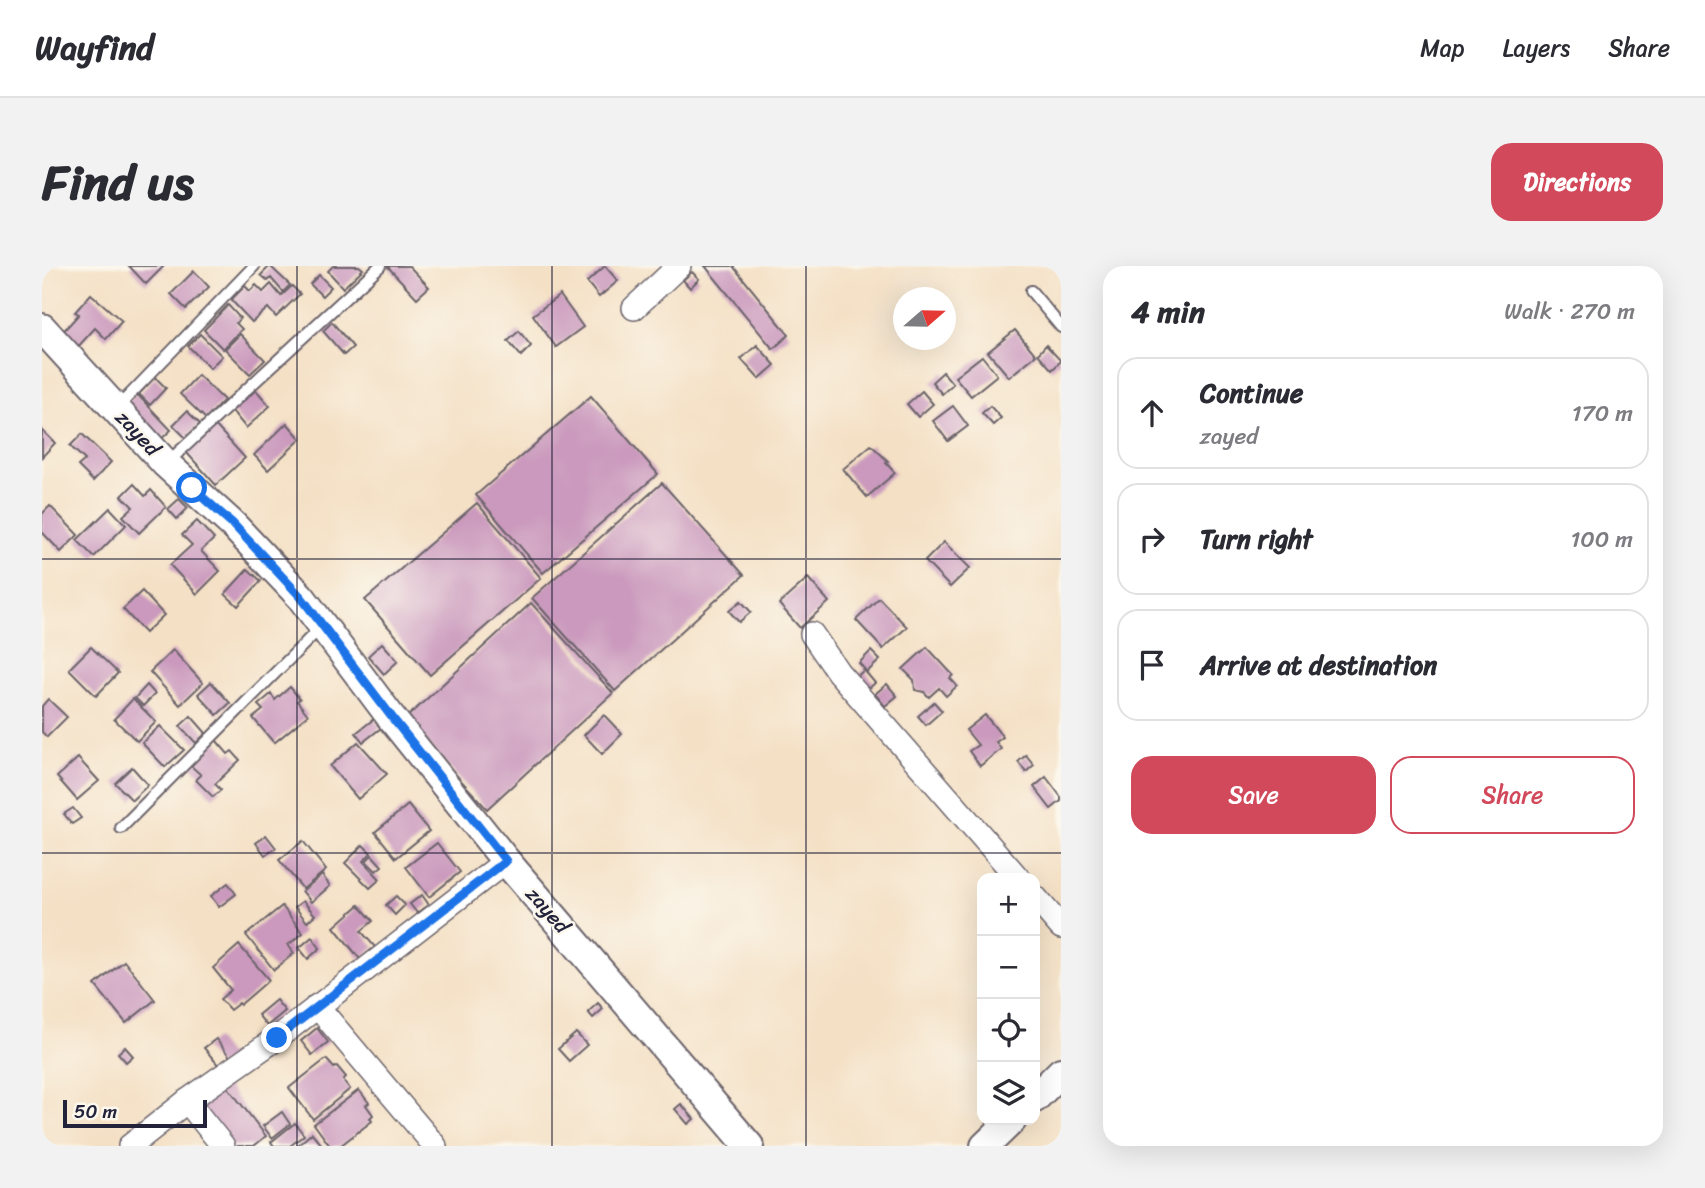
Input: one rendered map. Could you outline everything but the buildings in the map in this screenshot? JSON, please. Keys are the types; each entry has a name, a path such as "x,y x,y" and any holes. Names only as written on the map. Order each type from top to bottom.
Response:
{"street":[{"path":"634,308 679,266"},
{"name":"zayed","path":"42,328 166,464 233,524 301,597 506,861 749,1146"},
{"path":"812,635 838,672 1014,873"},
{"path":"137,1144 187,1101 277,1038 506,861"},
{"path":"1040,903 1061,927"},
{"path":"317,1006 435,1146"},
{"path":"1040,1093 1061,1072"},
{"path":"187,1101 223,1146"},
{"path":"985,1146 1007,1125"}],"lane":[{"path":"116,409 254,266"},
{"path":"166,464 380,266"},
{"path":"1031,291 1061,327"},
{"path":"121,828 323,625"}],"route":[{"path":"192,488 233,524 301,597 506,861 277,1038"}]}
